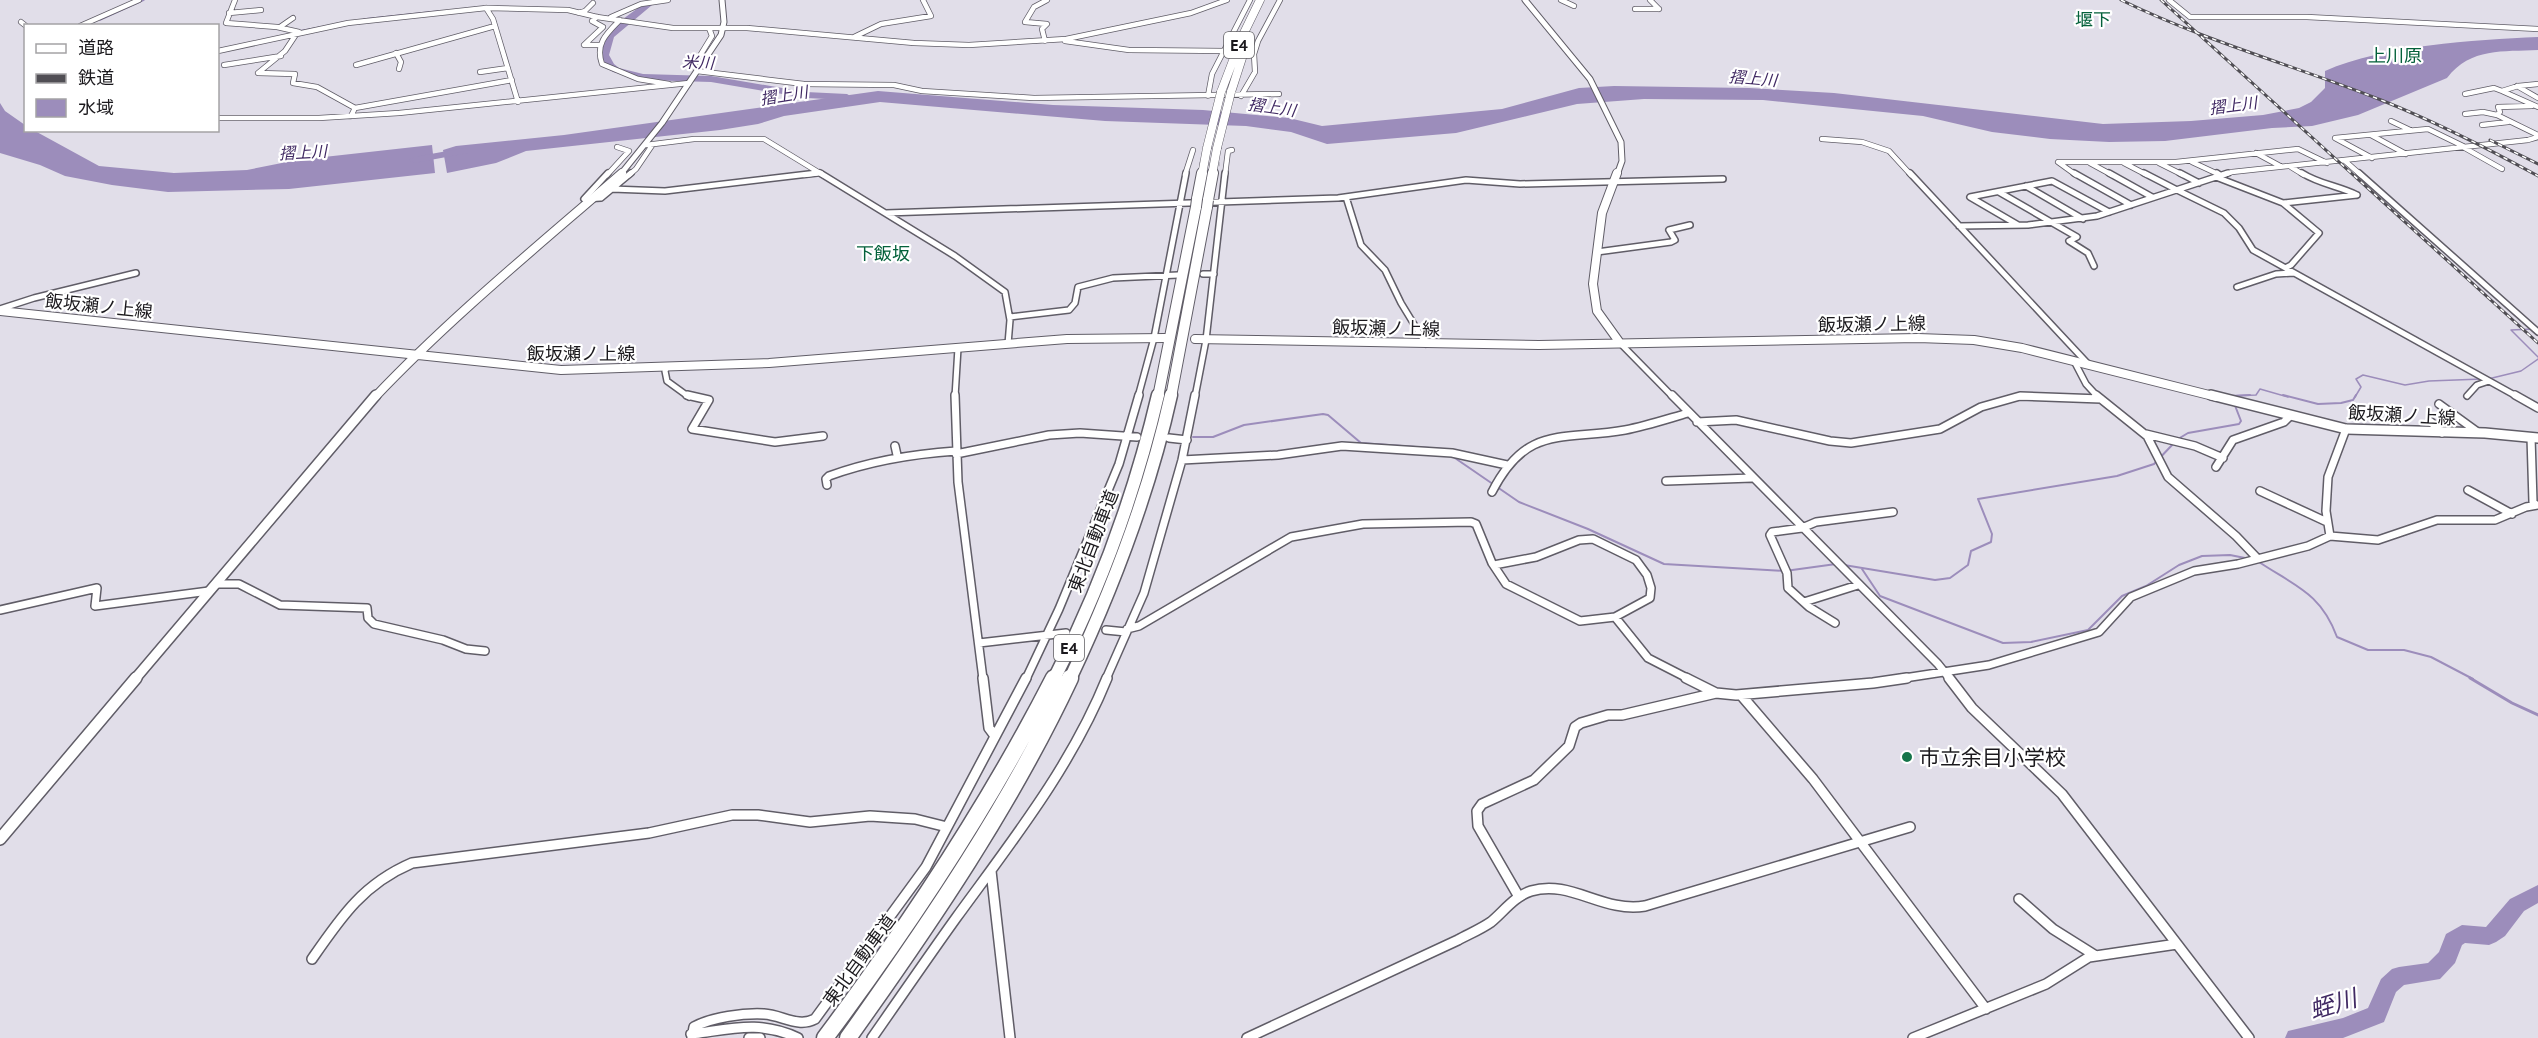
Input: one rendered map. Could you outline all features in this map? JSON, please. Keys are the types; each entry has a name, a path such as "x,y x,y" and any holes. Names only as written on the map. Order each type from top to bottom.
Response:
{"highway":[{"name":"東北自動車道","path":"825,1038 870,978 984,806 1033,719 1066,654 1119,530 1166,365 1226,92 1242,37 1260,0"},
{"name":"東北自動車道","path":"1226,92 1269,0"},
{"name":"東北自動車道","path":"848,1038 944,902 993,825 1063,696 1097,622 1136,520 1164,426 1181,355 1202,203"}],"main road":[{"path":"0,839 368,404 414,356 626,170 650,145 721,35 722,0"},
{"path":"1525,0 1590,79 1615,128 1622,153 1622,161 1602,213 1593,284 1596,308 1605,325 1620,343"},
{"name":"飯坂瀬ノ上線","path":"0,310 561,370 769,363 1086,338 1165,338"},
{"name":"飯坂瀬ノ上線","path":"1195,339 1426,344 1944,338 2000,343 2346,429 2479,433 2534,438"}],"street":[{"path":"85,24 139,0"},
{"path":"235,0 223,24 280,27 298,32"},
{"path":"482,0 484,8 492,15 518,102"},
{"path":"634,0 640,4"},
{"path":"603,18 640,4 668,0"},
{"path":"854,38 863,30 875,25 931,16 923,0"},
{"path":"1045,41 1042,29 1047,24 1025,22 1034,7 1047,0"},
{"path":"219,51 298,32 380,18 484,8 562,7 597,17 673,28 723,28 967,45 1063,40 1191,13 1227,0"},
{"path":"1208,96 1212,74 1226,51 1250,0"},
{"path":"1241,96 1255,72 1254,54 1258,41 1280,0"},
{"path":"1561,0 1574,6"},
{"path":"1636,11 1653,12 1659,9 1650,0"},
{"path":"2169,0 2190,17 2307,16 2538,29"},
{"path":"581,12 593,3"},
{"path":"229,13 261,10"},
{"path":"597,17 592,21 603,27 584,45 599,45"},
{"path":"280,27 293,18"},
{"path":"620,20 605,33 599,45 600,61 606,67 638,79 675,85"},
{"path":"356,65 495,26"},
{"path":"701,54 712,36 709,28"},
{"path":"298,32 281,56 258,73 295,74 293,83 317,87 355,108 512,80"},
{"path":"1063,40 1080,45 1112,46 1129,50 1226,51"},
{"path":"396,53 401,62 399,69"},
{"path":"224,65 281,56"},
{"path":"480,72 508,68"},
{"path":"696,73 804,84 894,85 922,91 1035,98 1279,94"},
{"path":"219,118 285,119 351,116 518,102 689,83"},
{"path":"2502,91 2517,86 2538,84"},
{"path":"2517,86 2538,98"},
{"path":"2465,94 2494,88 2532,106"},
{"path":"2497,116 2500,112 2498,107 2538,107"},
{"path":"351,116 355,108"},
{"path":"1959,226 2018,225 2083,219 2218,176 2463,146 2536,141 2538,136 2497,116 2483,112 2465,114"},
{"path":"2391,121 2411,131"},
{"path":"2482,125 2508,122"},
{"path":"2372,158 2335,138 2428,129 2502,169"},
{"path":"2370,135 2406,154"},
{"path":"617,147 629,151 584,198 590,200 601,198 636,169 650,145 699,139 764,139 955,256 1005,292 1010,317 1008,344"},
{"path":"1822,139 1862,142 1885,149 2089,365"},
{"path":"2131,205 2062,167 2058,162 2190,161 2298,148 2327,163"},
{"path":"798,1038 780,1029 762,1026 692,1036 694,1027 701,1023 756,1014 772,1015 803,1024 815,1019 926,867 1048,635 1132,437 1193,150"},
{"path":"872,1038 1006,853 1055,780 1095,704 1144,593 1182,460 1206,340 1223,203 1224,164 1228,151 1232,150"},
{"path":"2256,153 2282,167"},
{"path":"2190,161 2218,176 2283,202 2319,233 2291,265 2285,268"},
{"path":"2345,161 2538,332"},
{"path":"2087,162 2152,197"},
{"path":"2122,162 2223,213 2239,228 2253,250 2538,408"},
{"path":"2156,162 2199,183"},
{"path":"1189,163 1199,164"},
{"path":"2283,202 2357,195 2343,188 2313,180 2291,166"},
{"path":"612,189 665,191 821,173"},
{"path":"886,213 1346,197 1466,180 1520,184 1723,179"},
{"path":"2018,225 1970,197 2052,181 2109,212"},
{"path":"2026,186 2083,219"},
{"path":"1999,192 2077,237 2069,240 2088,253 2094,266"},
{"path":"1346,197 1361,245 1385,270 1401,303 1426,344"},
{"path":"1597,252 1671,242 1675,240 1670,230 1690,225"},
{"path":"0,310 34,298 136,273"},
{"path":"2237,287 2270,276 2295,273"},
{"path":"1010,317 1069,310 1075,303 1078,287 1084,285 1124,278 1178,274"},
{"path":"1203,274 1214,274"},
{"path":"1620,343 1943,671 1972,708 2062,794 2249,1038"},
{"path":"958,348 956,359 958,482 989,728 995,736"},
{"path":"2074,361 2082,379 2151,441 2159,465 2167,476 2219,518 2253,559"},
{"path":"667,367 665,371 667,381 689,397 709,400 692,429 775,442 823,436"},
{"path":"2467,396 2477,385 2489,381"},
{"path":"1697,422 1736,420 1830,441 1851,443 1941,429 1988,404 2020,396 2102,399"},
{"path":"2439,404 2479,433"},
{"path":"1492,492 1507,465 1528,446 1536,442 1581,433 1633,428 1688,413"},
{"path":"2216,466 2233,440 2284,422 2291,415"},
{"path":"2431,422 2442,433"},
{"path":"2330,536 2327,522 2327,490 2330,468 2346,429"},
{"path":"2144,434 2195,446 2223,458"},
{"path":"826,485 826,479 829,476 860,464 897,456 956,453 1048,435 1132,437"},
{"path":"1169,438 1186,440"},
{"path":"1519,897 1478,826 1477,811 1482,804 1534,780 1569,746 1575,727 1581,723 1608,715 1623,714 1716,693 1741,695 1874,683 1989,665 2099,632 2130,597 2194,571 2308,546 2330,536 2378,540 2437,520 2481,521 2512,514 2537,505 2533,502 2534,438"},
{"path":"895,446 897,456"},
{"path":"1182,460 1278,455 1342,446 1452,453 1507,465"},
{"path":"1666,481 1752,478"},
{"path":"2468,490 2512,514"},
{"path":"2260,491 2327,522"},
{"path":"1835,623 1788,588 1787,573 1770,535 1772,532 1802,528 1816,522 1893,512"},
{"path":"1106,630 1126,631 1139,626 1286,539 1332,528 1363,524 1471,522 1476,524 1494,565 1506,584 1572,619 1580,621 1615,617 1624,610 1650,598 1651,588 1645,570 1636,560 1593,539 1579,540 1554,552 1494,565"},
{"path":"0,610 97,588 95,606 239,584 275,604 285,606 367,608 368,618 374,624 443,640 466,649 485,651"},
{"path":"1804,602 1858,585"},
{"path":"1615,617 1648,658 1716,693"},
{"path":"980,643 1066,633"},
{"path":"1741,695 1813,778 1986,1009"},
{"path":"312,959 364,890 392,872 412,863 649,833 732,815 758,815 810,822 870,816 915,819 947,827"},
{"path":"1247,1038 1458,940 1490,922 1519,897 1537,890 1561,889 1623,908 1640,907 1679,898 1910,826"},
{"path":"991,871 1010,1038"},
{"path":"2019,899 2053,929 2096,956"},
{"path":"1913,1038 2046,984 2089,957 2177,944"},
{"path":"749,1038 760,1038"}],"water":[{"path":"2538,37 2538,50 2488,53 2477,56 2456,68 2447,78 2358,115 2312,126 2272,128 2165,141 2109,142 2050,139 1992,132 1923,116 1763,100 1644,99 1577,104 1456,133 1327,144 1291,132 1246,126 1105,121 880,102 784,116 758,124 720,130 526,151 496,163 447,173 443,150 456,146 564,135 878,91 1053,105 1203,110 1289,118 1322,126 1502,109 1579,88 1614,86 1749,88 1834,93 2103,124 2191,121 2263,115 2299,108 2311,102 2325,88 2325,71 2374,55 2429,45"},
{"path":"0,103 5,111 24,124 24,132 37,132 99,166 174,173 247,170 297,160 432,145 435,173 289,189 168,192 65,176 40,165 0,153"}],"waterway":[{"path":"100,20 144,0"},
{"name":"米川","path":"654,0 615,29 610,36 605,55 610,66 616,70 643,77 711,79 806,95 847,97"},
{"path":"364,19 439,11"},
{"path":"299,31 326,26"},
{"name":"摺上川","path":"414,160 464,151"},
{"path":"2533,329 2511,330 2538,357"},
{"path":"2488,379 2521,371 2538,359"},
{"path":"2355,397 2361,387 2356,379 2363,375 2405,385 2429,381 2482,379"},
{"path":"2250,395 2230,396 2256,395 2260,389 2288,397"},
{"path":"2283,395 2318,404 2341,403 2353,400 2356,395"},
{"path":"2178,439 2188,433 2239,424 2241,421 2234,403"},
{"path":"1193,437 1213,437 1244,425 1323,414 1328,415 1361,443 1443,449"},
{"path":"1844,565 1935,580 1950,578 1968,565 1971,551 1991,542 1992,534 1978,499 2117,476 2154,464 2174,443"},
{"path":"1452,456 1519,502 1588,529 1664,564 1785,571 1836,564"},
{"path":"1862,569 1880,596 2003,643 2031,642 2088,630 2122,596 2146,586 2179,565 2202,556 2230,555 2250,559"},
{"path":"2259,562 2315,600 2331,622 2337,637 2368,650 2404,650 2431,657 2473,679"},
{"path":"2470,678 2512,703 2538,715"},
{"name":"蛭川","path":"2296,1038 2343,1028 2376,1015 2388,986 2399,976 2433,972 2448,957 2453,940 2462,934 2489,936 2498,930 2517,905 2538,893"}],"tunnel":[{"path":"1199,164 1220,164"}],"railway":[{"path":"2121,0 2197,33"},
{"path":"2161,0 2197,33"},
{"path":"2197,33 2401,108 2500,155 2538,176"},
{"path":"2197,33 2538,343"},
{"path":"2490,140 2538,164"}],"place":[{"name":"市立余目小学校","path":"1907,757"}],"district":[{"name":"堰下","path":"2093,19"},
{"name":"上川原","path":"2395,55"},
{"name":"下飯坂","path":"883,253"}]}
